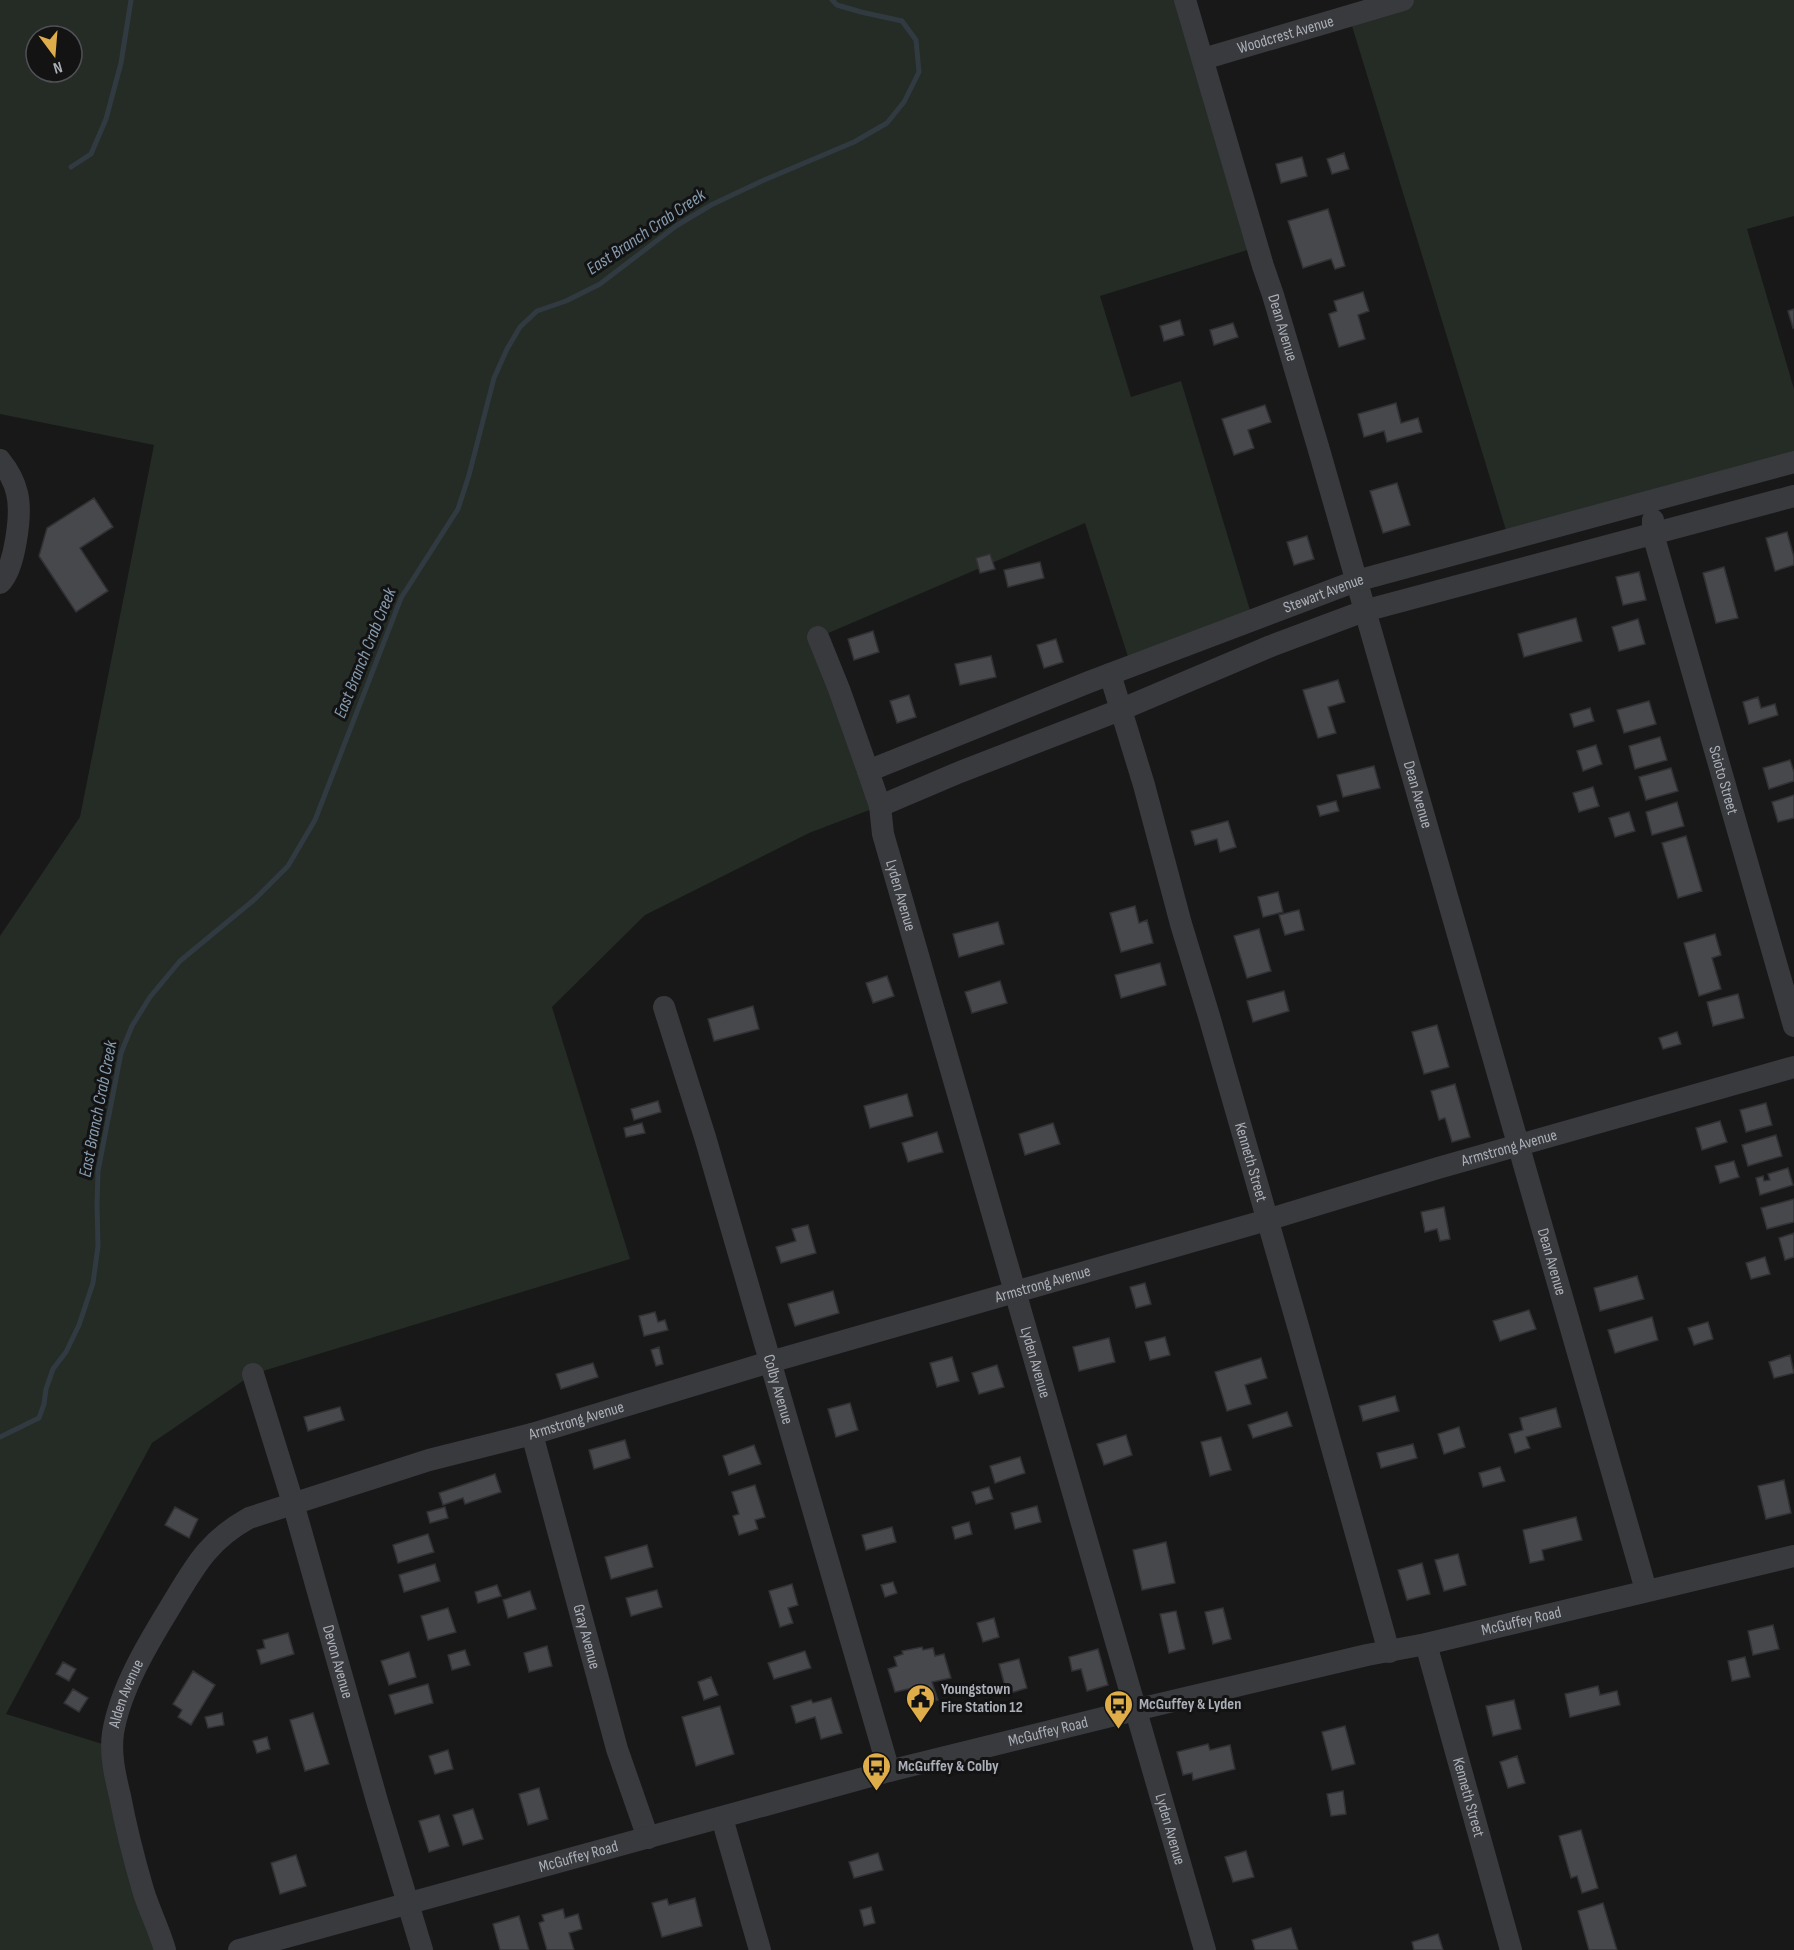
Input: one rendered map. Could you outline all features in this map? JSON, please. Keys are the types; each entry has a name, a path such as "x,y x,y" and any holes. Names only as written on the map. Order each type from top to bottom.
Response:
{"street":[{"name":"Dean Avenue","path":"1185,0 1356,581 1646,1590"},
{"name":"Woodcrest Avenue","path":"1203,59 1403,0"},
{"path":"0,460 9,471 18,494 19,513 11,563 4,580 0,583"},
{"name":"Stewart Avenue","path":"868,771 1110,674 1356,581 1794,462"},
{"name":"Stewart Avenue","path":"880,806 960,772 1120,710 1271,646 1364,611 1794,496"},
{"name":"Scioto Street","path":"1653,501 1653,534 1794,1026"},
{"name":"Lyden Avenue","path":"819,637 880,806 883,834 1205,1950"},
{"name":"Kenneth Street","path":"1110,674 1144,785 1181,924 1389,1652"},
{"name":"Colby Avenue","path":"664,1007 705,1137 889,1771"},
{"name":"Armstrong Avenue","path":"293,1503 429,1460 532,1434 770,1362 1794,1067"},
{"name":"Devon Avenue","path":"253,1374 293,1503 377,1801 422,1950"},
{"name":"Gray Avenue","path":"532,1434 617,1749 648,1838"},
{"name":"Alden Avenue","path":"165,1950 144,1891 115,1774 112,1747 118,1710 153,1634 208,1548 229,1529 249,1518 293,1503"},
{"name":"McGuffey Road","path":"239,1950 889,1771 1135,1710 1367,1655 1426,1644 1794,1556"},
{"name":"Kenneth Street","path":"1426,1644 1511,1950"},
{"path":"722,1818 760,1950"}],"shaded area":[{"path":"0,0 1185,0 1257,247 1100,296 1131,397 1181,381 1253,620 1131,666 1085,523 819,637 880,806 809,833 645,915 552,1007 630,1259 253,1374 152,1443 6,1714 112,1747 165,1950 0,1950 0,936 80,817 154,445 0,414"},
{"path":"1403,0 1794,0 1794,216 1747,229 1794,389 1794,462 1509,540 1349,16"}],"building":[{"path":"1344,153 1349,169 1332,174 1327,159"},
{"path":"1302,157 1307,176 1281,183 1276,164"},
{"path":"1328,209 1345,266 1335,269 1331,259 1303,268 1288,221"},
{"path":"1363,292 1369,311 1358,315 1365,339 1339,347 1329,314 1337,311 1334,301"},
{"path":"1794,309 1794,327 1793,328 1788,311"},
{"path":"1180,320 1184,335 1164,341 1160,326"},
{"path":"1233,323 1238,337 1214,345 1210,330"},
{"path":"1396,403 1401,423 1418,418 1422,432 1387,442 1384,431 1364,437 1358,414"},
{"path":"1265,405 1271,422 1248,430 1254,448 1234,455 1222,419"},
{"path":"1397,483 1410,525 1383,533 1370,491"},
{"path":"94,498 113,527 80,548 108,591 76,612 39,556 47,528"},
{"path":"1787,532 1794,565 1775,571 1766,538"},
{"path":"1307,536 1314,559 1294,565 1287,542"},
{"path":"990,554 995,569 980,573 976,558"},
{"path":"1040,562 1044,578 1008,587 1004,570"},
{"path":"1724,567 1738,618 1716,623 1703,573"},
{"path":"1639,572 1646,600 1623,605 1616,577"},
{"path":"1576,618 1582,641 1524,657 1518,634"},
{"path":"1638,619 1645,644 1619,651 1612,627"},
{"path":"873,631 879,652 854,660 848,639"},
{"path":"1056,639 1063,662 1044,668 1037,645"},
{"path":"991,656 996,677 960,685 955,664"},
{"path":"1338,680 1345,702 1328,707 1336,733 1318,738 1303,690"},
{"path":"909,695 916,717 897,723 890,701"},
{"path":"1758,697 1761,708 1775,704 1778,715 1749,724 1743,702"},
{"path":"1649,701 1656,724 1624,733 1617,710"},
{"path":"1590,708 1594,721 1574,727 1570,714"},
{"path":"1660,737 1667,760 1635,769 1629,746"},
{"path":"1596,745 1602,764 1583,771 1577,751"},
{"path":"1790,760 1794,781 1769,789 1763,768"},
{"path":"1374,766 1380,788 1343,797 1337,775"},
{"path":"1671,768 1678,791 1646,800 1639,777"},
{"path":"1593,787 1599,806 1579,812 1573,793"},
{"path":"1794,795 1794,818 1778,822 1772,802"},
{"path":"1336,801 1339,811 1320,816 1317,806"},
{"path":"1677,802 1684,826 1652,835 1646,812"},
{"path":"1629,812 1635,831 1615,837 1609,818"},
{"path":"1228,821 1236,847 1220,852 1217,839 1195,845 1191,831"},
{"path":"1686,836 1702,891 1678,898 1662,843"},
{"path":"1278,892 1283,912 1263,917 1258,897"},
{"path":"1135,906 1139,923 1147,920 1153,943 1121,952 1110,913"},
{"path":"1299,910 1304,930 1285,935 1279,915"},
{"path":"998,922 1004,944 959,957 953,934"},
{"path":"1259,929 1271,971 1247,978 1234,936"},
{"path":"1715,934 1721,955 1712,958 1721,989 1699,996 1684,943"},
{"path":"1160,963 1166,985 1121,998 1115,975"},
{"path":"887,976 894,996 873,1003 866,983"},
{"path":"1000,981 1007,1003 972,1013 965,992"},
{"path":"1284,991 1289,1011 1253,1022 1247,1001"},
{"path":"1738,994 1744,1018 1713,1026 1707,1002"},
{"path":"753,1006 759,1029 714,1041 708,1019"},
{"path":"1437,1025 1449,1067 1424,1074 1412,1032"},
{"path":"1677,1032 1681,1044 1663,1049 1659,1038"},
{"path":"1455,1084 1470,1137 1452,1142 1445,1118 1439,1120 1431,1091"},
{"path":"907,1094 913,1116 870,1128 864,1106"},
{"path":"658,1101 661,1112 634,1120 631,1109"},
{"path":"1766,1103 1772,1125 1746,1132 1740,1110"},
{"path":"1720,1121 1727,1142 1702,1150 1696,1128"},
{"path":"642,1123 645,1133 626,1137 624,1128"},
{"path":"1053,1123 1060,1144 1025,1155 1019,1134"},
{"path":"937,1132 943,1152 908,1162 902,1143"},
{"path":"1776,1135 1782,1156 1748,1166 1742,1145"},
{"path":"1734,1161 1739,1177 1720,1183 1715,1166"},
{"path":"1788,1168 1793,1185 1760,1195 1756,1178 1763,1176 1764,1181 1770,1180 1768,1174"},
{"path":"1794,1199 1794,1222 1767,1229 1761,1208"},
{"path":"1444,1207 1450,1239 1440,1241 1437,1229 1425,1232 1421,1212"},
{"path":"808,1225 816,1253 781,1263 776,1247 796,1241 792,1229"},
{"path":"1794,1233 1794,1257 1785,1260 1779,1238"},
{"path":"1765,1257 1770,1274 1751,1279 1746,1263"},
{"path":"1637,1276 1644,1299 1600,1311 1594,1288"},
{"path":"1145,1283 1151,1304 1136,1308 1130,1287"},
{"path":"833,1291 839,1313 795,1326 788,1304"},
{"path":"1529,1310 1536,1329 1500,1341 1493,1321"},
{"path":"655,1312 658,1322 665,1320 668,1330 644,1336 639,1316"},
{"path":"1652,1317 1658,1340 1615,1353 1608,1330"},
{"path":"1708,1322 1713,1339 1694,1345 1688,1328"},
{"path":"1165,1337 1170,1355 1150,1360 1145,1342"},
{"path":"1109,1338 1115,1362 1079,1371 1073,1347"},
{"path":"659,1347 663,1364 656,1366 651,1350"},
{"path":"1790,1355 1794,1373 1774,1378 1769,1362"},
{"path":"952,1357 959,1381 937,1387 930,1363"},
{"path":"1261,1358 1267,1378 1245,1385 1251,1404 1227,1411 1215,1372"},
{"path":"593,1363 598,1377 561,1389 556,1374"},
{"path":"997,1365 1004,1387 979,1394 972,1373"},
{"path":"1395,1396 1399,1411 1363,1421 1359,1406"},
{"path":"850,1403 858,1430 836,1437 828,1409"},
{"path":"340,1407 344,1420 308,1431 304,1417"},
{"path":"1556,1408 1561,1427 1526,1437 1530,1448 1515,1453 1509,1434 1523,1430 1520,1418"},
{"path":"1287,1412 1292,1426 1253,1438 1248,1425"},
{"path":"1459,1427 1465,1447 1444,1454 1438,1434"},
{"path":"1126,1435 1132,1455 1104,1465 1097,1444"},
{"path":"1221,1437 1231,1470 1210,1476 1201,1442"},
{"path":"625,1440 630,1458 594,1469 589,1450"},
{"path":"1413,1444 1417,1458 1381,1468 1377,1453"},
{"path":"754,1445 761,1464 729,1475 723,1456"},
{"path":"1020,1457 1025,1473 995,1483 990,1466"},
{"path":"1500,1467 1505,1481 1483,1487 1479,1473"},
{"path":"495,1474 501,1492 465,1504 463,1498 443,1505 439,1493"},
{"path":"1784,1480 1791,1513 1766,1519 1758,1486"},
{"path":"755,1485 765,1517 755,1520 758,1529 739,1535 733,1516 739,1514 732,1492"},
{"path":"989,1487 993,1499 976,1504 972,1492"},
{"path":"1037,1506 1041,1522 1015,1529 1011,1513"},
{"path":"175,1507 198,1519 189,1538 165,1525"},
{"path":"445,1507 448,1518 430,1523 427,1512"},
{"path":"1576,1517 1582,1540 1542,1550 1544,1560 1530,1563 1523,1530"},
{"path":"969,1522 972,1534 955,1539 952,1527"},
{"path":"892,1527 896,1542 866,1550 862,1535"},
{"path":"428,1534 434,1552 398,1563 393,1545"},
{"path":"1166,1542 1175,1583 1142,1590 1133,1550"},
{"path":"647,1545 653,1567 611,1579 605,1557"},
{"path":"1458,1554 1466,1585 1444,1591 1435,1560"},
{"path":"1422,1563 1430,1594 1407,1600 1398,1570"},
{"path":"435,1564 440,1581 404,1592 399,1575"},
{"path":"893,1582 897,1593 885,1597 881,1585"},
{"path":"792,1584 798,1605 788,1608 793,1623 780,1627 769,1591"},
{"path":"497,1585 501,1596 478,1603 475,1592"},
{"path":"657,1590 662,1607 631,1616 626,1598"},
{"path":"530,1591 536,1609 508,1618 503,1600"},
{"path":"448,1608 456,1632 428,1640 421,1616"},
{"path":"1223,1608 1231,1639 1213,1644 1205,1612"},
{"path":"1176,1611 1185,1649 1169,1653 1160,1614"},
{"path":"994,1618 999,1637 983,1642 977,1623"},
{"path":"1773,1625 1779,1649 1753,1655 1748,1631"},
{"path":"288,1633 294,1654 261,1664 257,1650 265,1648 263,1640"},
{"path":"547,1646 552,1666 529,1672 524,1653"},
{"path":"922,1647 923,1650 933,1648 935,1656 944,1654 951,1678 932,1682 938,1700 918,1705 913,1688 895,1692 888,1669 897,1666 894,1657 903,1654 902,1651"},
{"path":"1098,1649 1108,1685 1087,1691 1081,1669 1072,1671 1069,1657"},
{"path":"465,1650 470,1665 452,1670 448,1655"},
{"path":"805,1651 811,1668 774,1679 768,1663"},
{"path":"409,1652 416,1677 389,1685 381,1661"},
{"path":"1745,1657 1750,1677 1732,1681 1728,1661"},
{"path":"1019,1659 1027,1688 1007,1694 999,1664"},
{"path":"63,1662 76,1669 69,1681 56,1674"},
{"path":"193,1671 215,1685 191,1725 178,1717 182,1710 173,1704"},
{"path":"711,1677 718,1695 704,1700 698,1682"},
{"path":"428,1684 433,1703 395,1714 389,1695"},
{"path":"1598,1686 1600,1695 1617,1691 1620,1705 1570,1717 1565,1694"},
{"path":"73,1689 88,1698 79,1712 64,1703"},
{"path":"831,1698 842,1733 821,1739 815,1717 796,1723 791,1706 811,1700 813,1703"},
{"path":"1514,1700 1521,1729 1493,1736 1486,1706"},
{"path":"720,1706 734,1754 696,1766 682,1717"},
{"path":"222,1713 224,1725 208,1728 205,1717"},
{"path":"313,1713 329,1764 305,1771 290,1720"},
{"path":"1345,1726 1355,1764 1332,1770 1322,1732"},
{"path":"267,1737 270,1749 257,1753 253,1741"},
{"path":"1208,1744 1210,1750 1230,1745 1235,1769 1193,1780 1192,1773 1183,1775 1177,1752"},
{"path":"448,1750 453,1769 435,1774 429,1756"},
{"path":"1517,1756 1525,1783 1508,1788 1500,1762"},
{"path":"539,1788 548,1819 528,1825 519,1794"},
{"path":"1343,1791 1346,1814 1331,1816 1327,1794"},
{"path":"473,1809 483,1839 463,1845 453,1815"},
{"path":"439,1815 449,1846 429,1852 419,1821"},
{"path":"1581,1830 1598,1888 1582,1893 1577,1876 1571,1878 1559,1836"},
{"path":"1246,1851 1254,1877 1233,1882 1225,1857"},
{"path":"878,1853 883,1870 854,1878 849,1862"},
{"path":"296,1855 306,1886 280,1894 271,1863"},
{"path":"695,1898 702,1926 662,1937 652,1903 667,1899 669,1905"},
{"path":"1603,1903 1617,1950 1589,1950 1578,1911"},
{"path":"871,1907 875,1923 864,1926 860,1910"},
{"path":"563,1909 565,1918 578,1914 582,1929 569,1933 574,1950 547,1950 539,1923 544,1921 542,1915"},
{"path":"519,1916 529,1950 500,1950 493,1924"},
{"path":"1291,1928 1298,1950 1255,1950 1252,1940"},
{"path":"1438,1934 1443,1950 1414,1950 1412,1942"}],"waterway":[{"path":"71,167 91,154 106,119 121,63 131,0"},
{"name":"East Branch Crab Creek","path":"0,1437 39,1418 53,1369 66,1352 79,1325 93,1283 98,1246 98,1171 121,1053 132,1026 150,997 180,961 255,899 288,866 315,820 401,598 458,509 494,378 520,327 537,311 566,301 600,284 676,226 711,205 854,142 887,123 904,102 919,72 916,40 902,21 837,5 832,0"}],"place":[{"name":"Youngstown Fire Station 12","path":"920,1724"},
{"name":"McGuffey & Lyden","path":"1118,1730"},
{"name":"McGuffey & Colby","path":"877,1792"}]}
